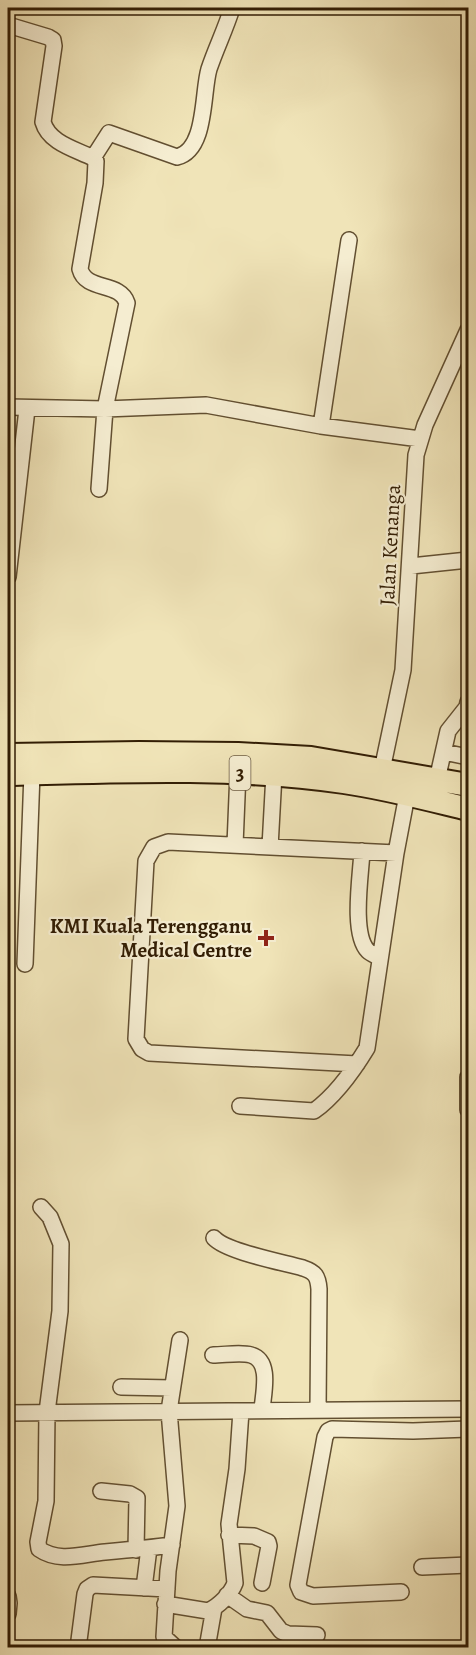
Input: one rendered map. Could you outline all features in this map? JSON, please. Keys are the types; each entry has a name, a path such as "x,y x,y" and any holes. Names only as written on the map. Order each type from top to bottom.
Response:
{"highway":[{"name":"3","path":"8,755 139,753 238,754 311,758 468,786"},
{"name":"3","path":"8,774 139,771 274,774 345,782 468,808"}],"street":[{"path":"93,158 109,133 177,157 183,156 190,150 202,122 208,71 232,8"},
{"path":"8,25 53,40 43,122 46,131 53,138 96,161 95,183 81,269 82,276 87,281 120,292 127,303 105,409 99,489"},
{"path":"321,426 349,240"},
{"name":"Jalan Kenanga","path":"382,770 403,670 416,455 420,439 468,330"},
{"path":"8,407 105,409 175,404 206,405 321,426 420,439"},
{"path":"8,577 27,409"},
{"path":"411,566 468,560"},
{"path":"438,780 448,731 467,707 468,702"},
{"path":"444,752 468,757"},
{"path":"235,845 238,772"},
{"path":"25,964 32,773"},
{"path":"270,847 274,774"},
{"path":"240,1106 314,1111 323,1105 357,1064 367,1048 396,853 407,795"},
{"path":"357,1064 149,1053 142,1049 136,1039 146,861 154,847 168,842 396,853"},
{"path":"362,851 358,929 368,951 380,958"},
{"path":"468,1077 468,1110"},
{"path":"41,1207 50,1217 61,1244 60,1311 47,1412 46,1501 38,1542 39,1549 60,1557 79,1557 101,1552 172,1545"},
{"path":"214,1238 219,1243 232,1248 303,1268 316,1275 319,1289 318,1410"},
{"path":"176,1647 164,1637 166,1597 177,1506 169,1411 180,1340"},
{"path":"213,1356 250,1354 258,1358 264,1367 262,1410"},
{"path":"121,1387 172,1388"},
{"path":"147,1411 148,1387"},
{"path":"413,1431 416,1409"},
{"path":"8,1413 468,1409"},
{"path":"78,1647 87,1589 93,1585 144,1588 202,1611 214,1608 232,1591 235,1583 233,1552 229,1535 230,1516 242,1411"},
{"path":"401,1592 313,1596 301,1592 298,1585 328,1431 332,1429 468,1430"},
{"path":"101,1491 130,1494 137,1498 143,1549 144,1588"},
{"path":"229,1535 254,1536 268,1542 262,1584"},
{"path":"422,1567 468,1565"},
{"path":"227,1595 247,1609 267,1613 281,1631 288,1634 317,1635"},
{"path":"8,1596 8,1614"},
{"path":"207,1647 214,1608"}],"place":[{"name":"KMI Kuala Terengganu Medical Centre","path":"266,938"}]}
